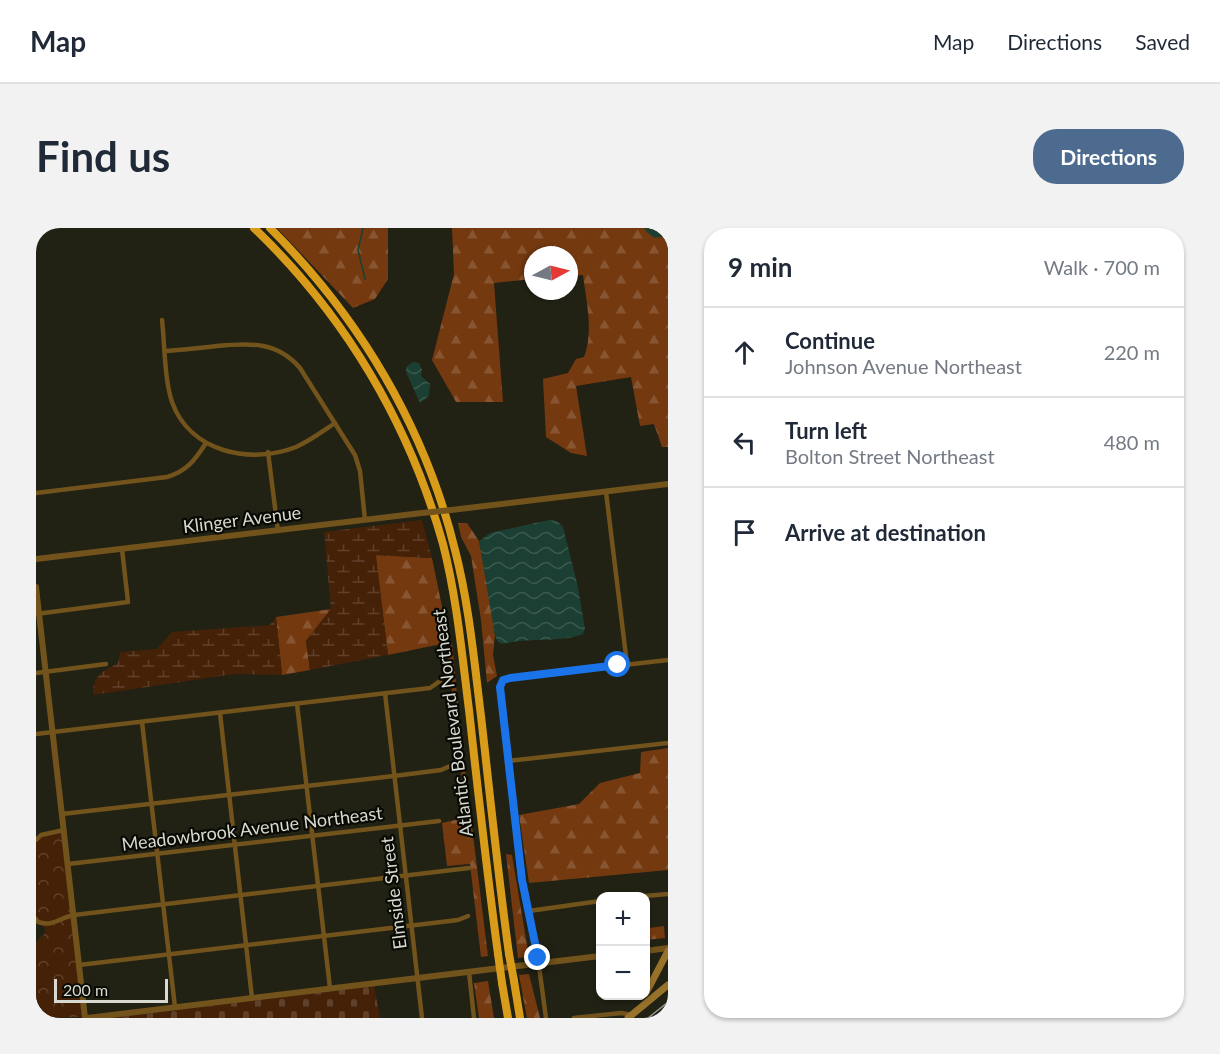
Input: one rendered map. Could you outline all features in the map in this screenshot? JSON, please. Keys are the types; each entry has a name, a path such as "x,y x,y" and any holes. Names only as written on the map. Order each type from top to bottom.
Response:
{"highway":[{"name":"Atlantic Boulevard Northeast","path":"254,228 302,278 356,349 398,423 428,499 445,554 456,610 498,954 508,1018"},
{"name":"Atlantic Boulevard Northeast","path":"270,228 325,288 369,350 408,420 437,489 455,548 468,614 509,954 520,1018"}],"main road":[{"path":"650,984 668,950"},
{"path":"631,1017 668,986"},
{"path":"631,1017 641,1000"}],"street":[{"path":"162,320 169,390 174,406 186,426 206,443 237,453 268,452 298,446 335,423"},
{"path":"165,351 249,343 273,348 288,356 300,368 357,460 365,520"},
{"path":"36,493 167,477 179,473 190,465 206,443"},
{"path":"268,452 278,531"},
{"name":"Klinger Avenue","path":"36,559 668,484"},
{"path":"606,492 627,664"},
{"path":"38,614 129,602 122,549"},
{"path":"36,586 86,1018 596,957"},
{"path":"546,1018 539,964 522,880 500,692 502,682 510,678 668,660"},
{"path":"36,673 106,664"},
{"path":"36,734 430,688 440,681"},
{"name":"Elmside Street","path":"386,693 422,1018"},
{"path":"297,704 330,988"},
{"path":"220,713 252,998"},
{"path":"142,722 175,1007"},
{"path":"508,762 668,743"},
{"path":"62,814 394,776 441,770 450,766"},
{"name":"Meadowbrook Avenue Northeast","path":"68,864 439,822"},
{"path":"36,840 44,834 64,830"},
{"path":"36,919 38,922 48,924 74,915 469,868"},
{"path":"650,896 668,894"},
{"path":"529,911 596,902"},
{"path":"79,964 458,920 468,916"},
{"path":"650,951 668,950"},
{"path":"469,972 474,1018"},
{"path":"574,1018 621,1012 631,1017"}],"green space":[{"path":"277,228 388,228 388,279 375,299 353,308"},
{"path":"452,228 668,228 668,447 662,447 654,424 640,426 631,377 576,386 587,456 571,453 546,437 543,379 568,373 576,359 584,357 587,347 588,316 583,275 578,275 578,246 524,246 524,280 494,283 503,402 456,402 432,360 454,274"},
{"path":"422,520 432,558 376,555 388,655 310,670 306,641 331,609 324,532"},
{"path":"458,523 467,523 479,541 489,590 495,636 493,655 497,676 487,683 481,620 471,556 461,537"},
{"path":"375,555 432,558 449,641 452,643 463,755 460,755 446,643 388,655"},
{"path":"331,609 306,641 310,670 282,675 276,617"},
{"path":"276,617 282,675 234,674 93,695 97,678 118,663 120,652 157,649 172,632 270,625"},
{"path":"668,748 668,870 529,883 519,815 579,804 600,783 640,773 641,752"},
{"path":"461,770 465,770 488,956 481,957 470,864 447,866 442,823 464,818"},
{"path":"62,833 83,1017 36,1018 36,942 45,933 45,929 36,917 36,843 41,836"},
{"path":"506,854 512,855 529,957 518,958"},
{"path":"664,926 665,938 650,940 650,928"},
{"path":"529,974 540,1018 527,1018 519,975"},
{"path":"488,981 494,1018 479,1018 474,983"},
{"path":"374,986 380,1018 112,1018"}],"water":[{"path":"413,362 419,363 422,370 421,376 430,384 429,396 420,403 406,372 406,367"},
{"path":"549,520 557,521 563,527 578,587 585,629 583,634 574,637 502,644 495,636 479,541 490,533"}],"waterway":[{"path":"363,228 358,250 365,279"},
{"path":"648,228 655,234 668,233"}],"railway":[{"path":"648,1018 668,1002"}],"route":[{"path":"538,958 522,880 500,687 503,680 510,678 618,665"}]}
